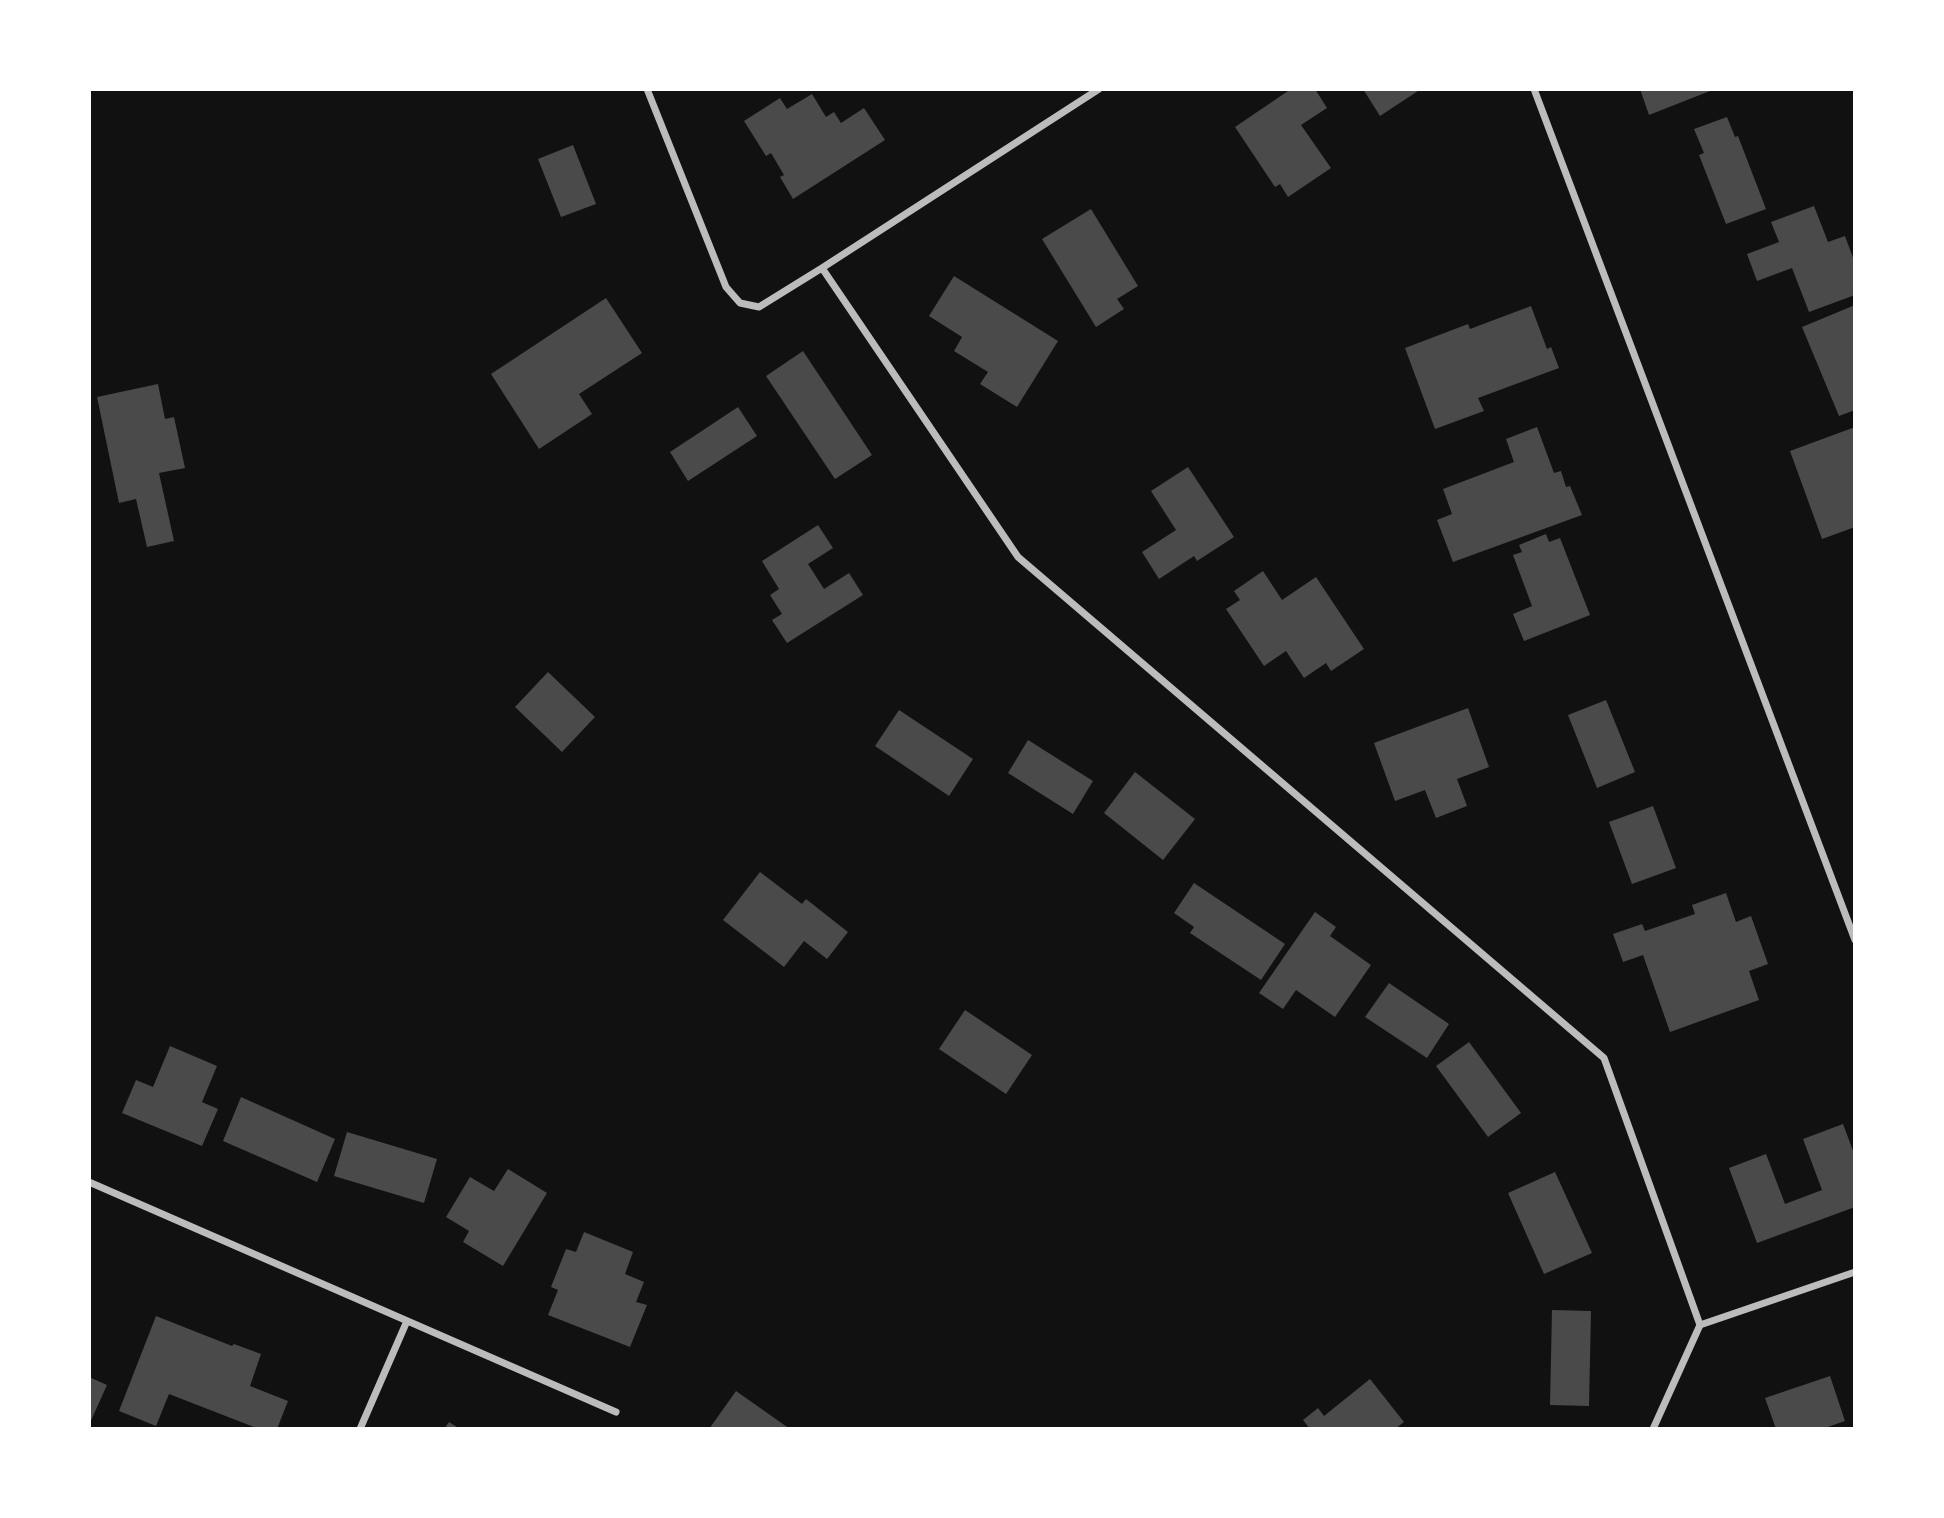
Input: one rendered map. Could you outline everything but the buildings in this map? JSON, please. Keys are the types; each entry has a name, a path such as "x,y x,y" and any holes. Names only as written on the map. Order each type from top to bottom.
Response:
{"street":[{"path":"647,89 726,287 740,303 758,307 1100,89"},
{"path":"1534,89 1855,940"},
{"path":"822,268 1018,557 1604,1058 1700,1325 1653,1429"},
{"path":"89,1182 616,1412"},
{"path":"1700,1325 1855,1272"},
{"path":"360,1429 407,1321"}]}
